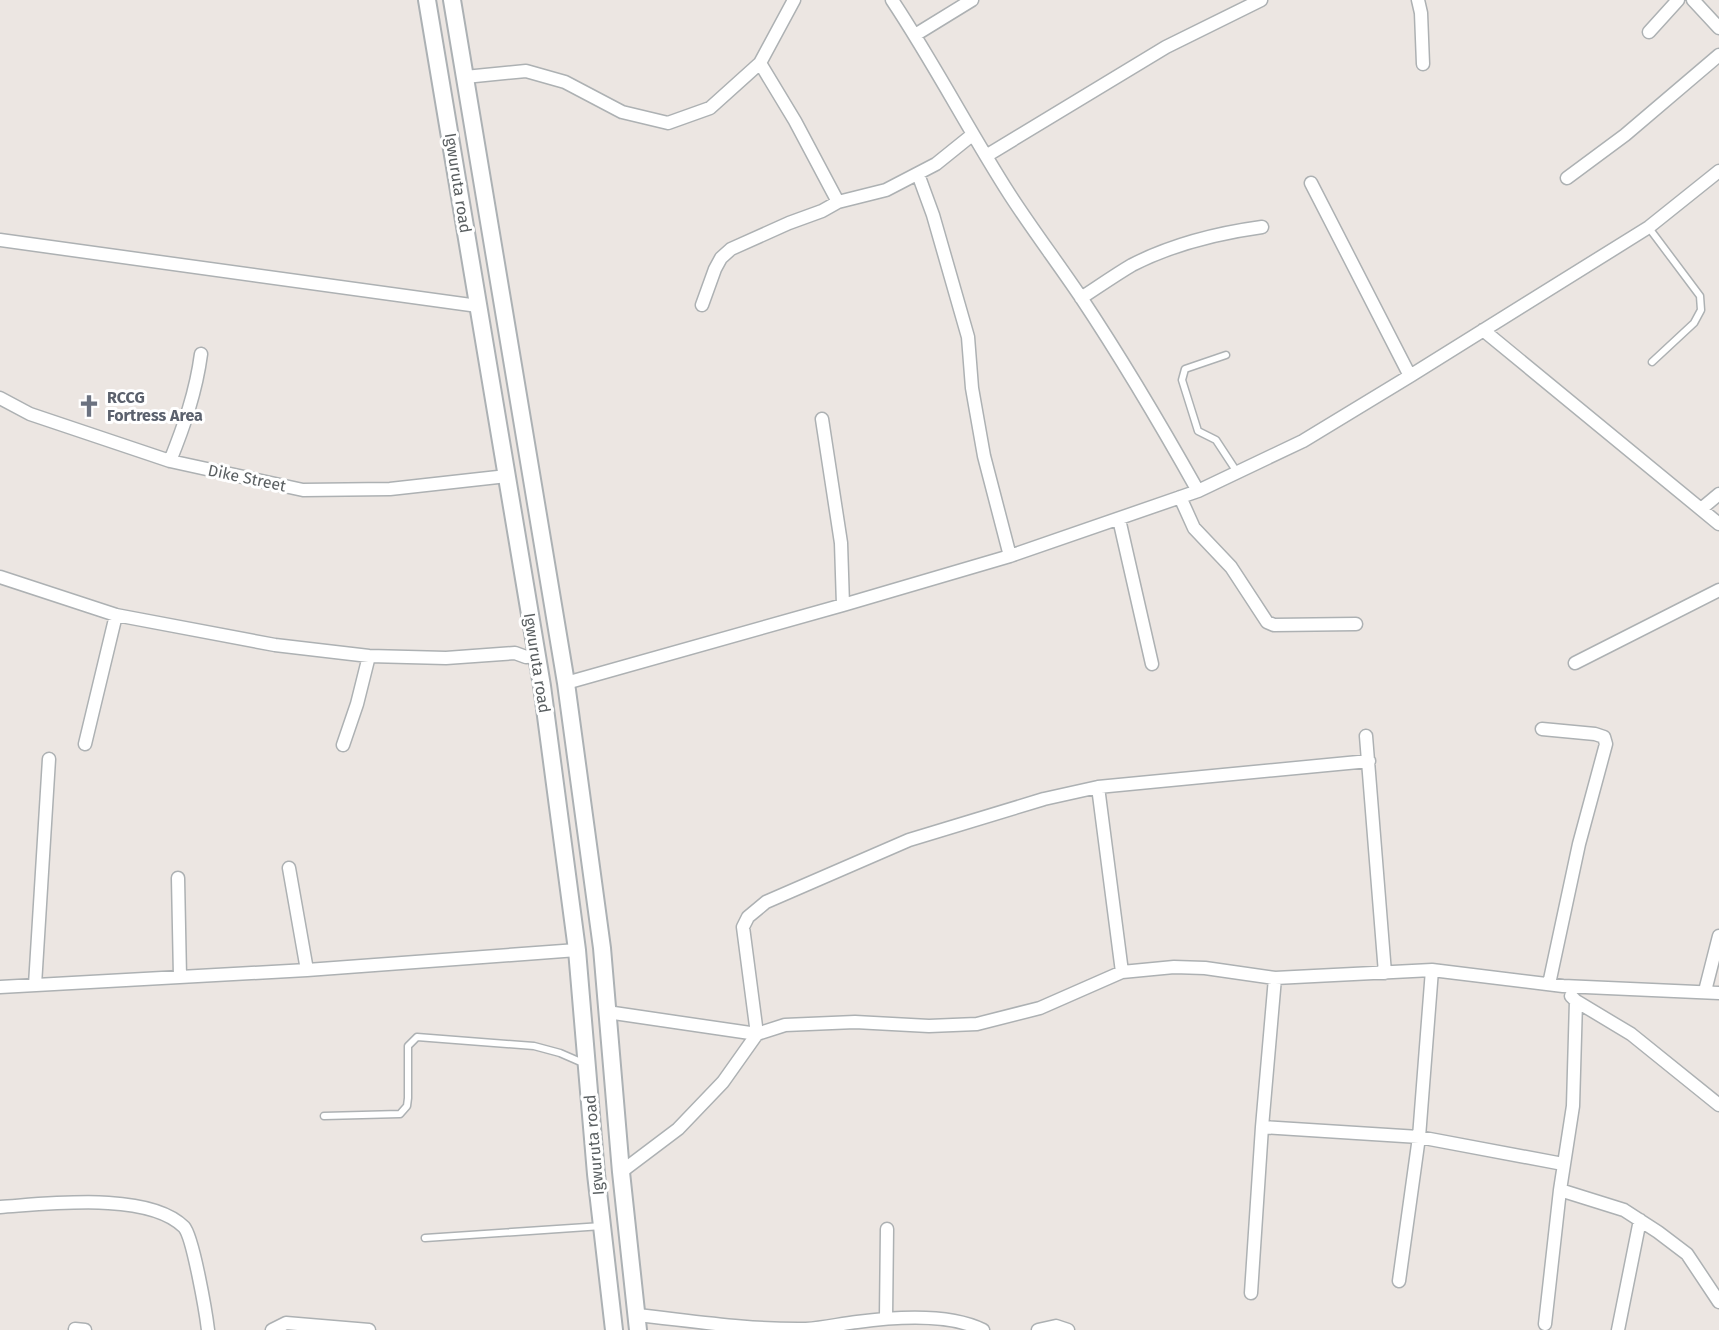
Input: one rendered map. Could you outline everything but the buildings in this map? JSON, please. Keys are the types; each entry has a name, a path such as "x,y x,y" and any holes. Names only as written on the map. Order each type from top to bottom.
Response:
{"main road":[{"name":"Igwuruta road","path":"427,0 537,656 577,950 602,1226 614,1330"},
{"name":"Igwuruta road","path":"452,0 566,683 602,948 621,1172 638,1322"}],"street":[{"path":"465,77 526,71 565,82 622,112 668,123 710,108 760,63 794,0"},
{"path":"892,0 1011,197 1081,298 1157,417 1198,491"},
{"path":"915,35 972,0"},
{"path":"986,156 1166,47 1261,0"},
{"path":"1418,0 1421,13 1423,64"},
{"path":"1649,32 1678,0"},
{"path":"1694,0 1719,28"},
{"path":"1567,178 1625,135 1719,55"},
{"path":"760,63 795,121 838,202"},
{"path":"702,305 715,269 721,258 731,249 822,211 838,202 886,190 936,164 972,135"},
{"path":"566,683 1010,556 1198,491 1303,441 1410,376 1649,227 1719,171"},
{"path":"918,174 933,215 968,337 972,388 984,456 1010,556"},
{"path":"1311,183 1410,376"},
{"path":"1081,298 1133,265 1172,248 1222,233 1262,227"},
{"path":"0,240 478,306"},
{"path":"1483,330 1719,524"},
{"path":"170,461 189,412 201,354"},
{"name":"Dike Street","path":"0,398 30,414 170,461 303,490 390,489 507,476"},
{"path":"822,418 841,543 843,605"},
{"path":"1701,509 1719,494"},
{"path":"1180,497 1194,528 1231,567 1267,622 1274,625 1356,624"},
{"path":"1119,519 1152,664"},
{"path":"0,577 116,615 275,645 369,656 446,658 515,653 526,657 537,656"},
{"path":"1575,663 1719,590"},
{"path":"85,744 116,615"},
{"path":"343,744 357,704 369,656"},
{"path":"1542,729 1595,734 1604,737 1606,744 1579,844 1549,984"},
{"path":"1366,736 1385,973"},
{"path":"35,985 49,759"},
{"path":"621,1172 678,1129 723,1082 757,1034 743,927 748,917 766,902 909,840 1044,800 1098,787 1369,761"},
{"path":"1098,787 1122,972"},
{"path":"289,868 307,970"},
{"path":"178,878 180,977"},
{"path":"1705,992 1719,936"},
{"path":"0,987 307,970 577,950"},
{"path":"607,1012 757,1034 785,1025 855,1022 929,1026 977,1024 1040,1008 1122,972 1174,967 1205,968 1275,978 1432,970 1563,986 1719,993"},
{"path":"1399,1281 1419,1137 1432,970"},
{"path":"1251,1293 1275,978"},
{"path":"1563,986 1576,1001 1631,1034 1719,1105"},
{"path":"1545,1324 1563,1164 1573,1106 1576,1001"},
{"path":"1262,1127 1419,1137 1563,1164"},
{"path":"1560,1190 1623,1210 1640,1220 1687,1254 1719,1302"},
{"path":"0,1207 91,1201 139,1207 173,1220 186,1228 208,1330"},
{"path":"1618,1330 1640,1220"},
{"path":"886,1318 887,1229"},
{"path":"638,1322 808,1329 886,1318 935,1318 973,1325 983,1330"},
{"path":"272,1330 286,1323 369,1330"},
{"path":"1038,1330 1056,1326 1068,1330"},
{"path":"75,1329 85,1330"}],"lane":[{"path":"1649,227 1700,296 1701,310 1694,323 1652,362"},
{"path":"1227,355 1185,369 1182,380 1198,431 1216,440 1237,472"},
{"path":"324,1116 400,1114 407,1106 408,1098 408,1046 417,1037 534,1046 587,1064"},
{"path":"425,1238 602,1226"}],"place":[{"name":"RCCG Fortress Area","path":"89,406"}]}
